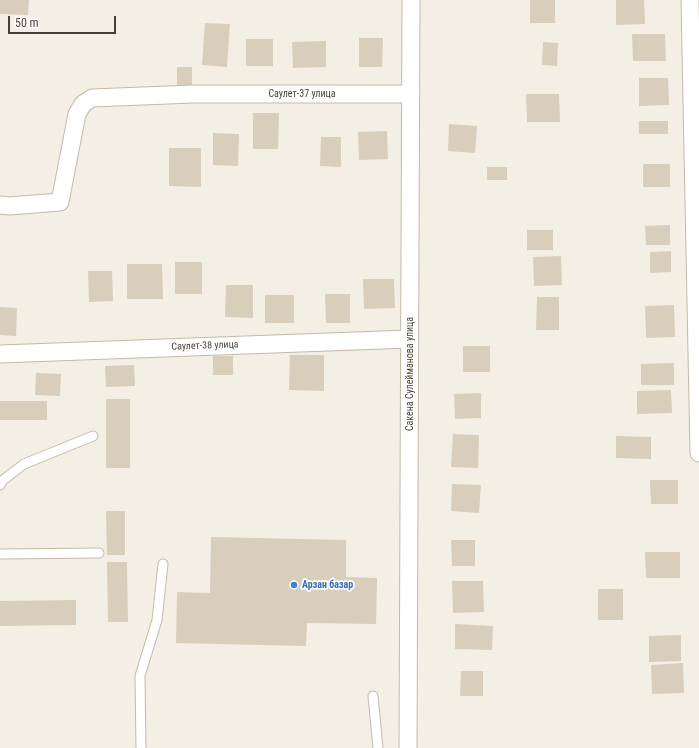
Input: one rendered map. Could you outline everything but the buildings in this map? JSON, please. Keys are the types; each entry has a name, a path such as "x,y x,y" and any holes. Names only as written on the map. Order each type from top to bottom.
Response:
{"street":[{"name":"Сакена Сулейманова улица","path":"408,748 411,0"},
{"path":"690,0 699,453"},
{"name":"Саулет-37 улица","path":"0,205 10,206 60,202 77,114 83,104 92,98 193,94 411,94"},
{"name":"Саулет-38 улица","path":"0,354 410,339"}],"lane":[{"path":"0,486 2,481 24,464 93,436"},
{"path":"0,554 99,553"},
{"path":"141,748 140,676 157,620 163,564"},
{"path":"373,696 378,748"}],"place":[{"name":"Арзан базар","path":"294,585"}]}
